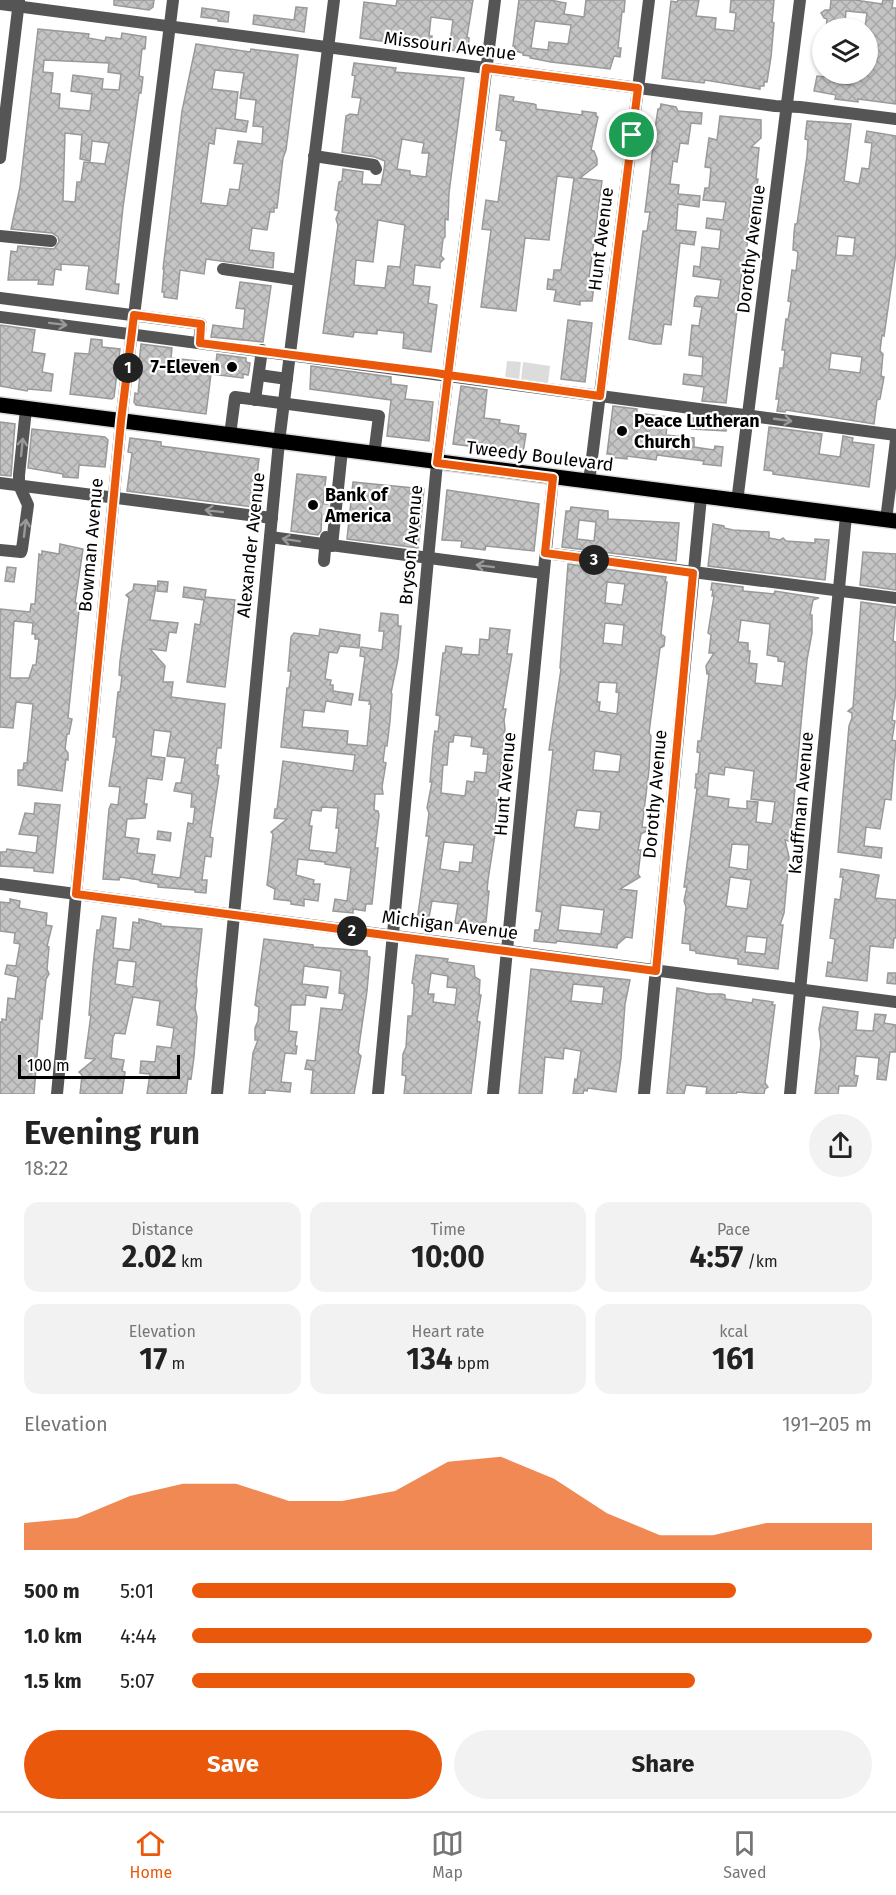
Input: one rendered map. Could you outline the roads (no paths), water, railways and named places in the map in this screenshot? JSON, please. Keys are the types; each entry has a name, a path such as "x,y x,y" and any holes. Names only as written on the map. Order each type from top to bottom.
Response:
{"main road":[{"name":"Tweedy Boulevard","path":"0,405 891,521"}],"street":[{"name":"Bowman Avenue","path":"57,1094 121,421 173,0"},
{"name":"Alexander Avenue","path":"217,1094 279,442 334,0"},
{"name":"Bryson Avenue","path":"378,1094 437,463 495,0"},
{"name":"Hunt Avenue","path":"589,482 649,0"},
{"name":"Dorothy Avenue","path":"737,502 800,0"},
{"name":"Missouri Avenue","path":"0,4 19,3 328,48 896,119"},
{"path":"0,158 19,3"},
{"path":"314,156 374,165 376,169"},
{"path":"0,236 51,241"},
{"path":"223,269 299,280"},
{"path":"0,298 201,324 200,343"},
{"path":"0,317 600,396 627,396 658,400 896,435"},
{"path":"255,400 262,350"},
{"path":"259,375 287,379"},
{"path":"230,435 235,397 379,416 375,455"},
{"path":"0,550 21,552 22,549 28,505 19,486 26,409"},
{"path":"891,521 896,440"},
{"path":"324,561 342,450"},
{"name":"Hunt Avenue","path":"493,1094 553,478"},
{"path":"328,545 330,495 338,482"},
{"path":"0,483 272,518"},
{"name":"Dorothy Avenue","path":"644,1094 701,497"},
{"name":"Kauffman Avenue","path":"790,1094 802,990 846,516"},
{"path":"270,537 543,573"},
{"path":"545,553 896,598"},
{"name":"Michigan Avenue","path":"0,884 896,1002"}],"tunnel":[{"path":"328,515 329,505"}],"place":[{"name":"7-Eleven","path":"232,367"},
{"name":"Peace Lutheran Church","path":"622,431"},
{"name":"Bank of America","path":"313,505"}]}
